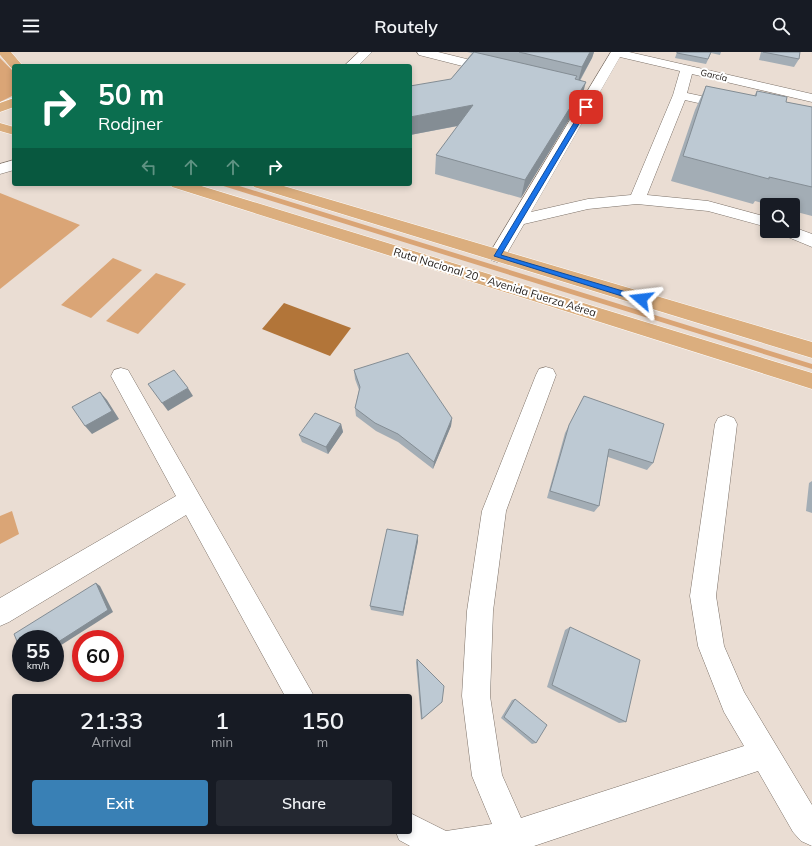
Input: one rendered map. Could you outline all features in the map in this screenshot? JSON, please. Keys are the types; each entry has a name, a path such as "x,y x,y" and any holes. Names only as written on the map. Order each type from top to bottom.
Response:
{"main road":[{"path":"4,52 15,64"},
{"path":"0,108 12,103"},
{"path":"0,127 12,130"},
{"name":"Ruta Nacional 20 - Avenida Fuerza Aérea","path":"184,186 812,381"},
{"path":"267,186 812,350"}],"street":[{"path":"352,64 366,52"},
{"path":"423,52 505,72"},
{"path":"497,256 520,220 617,53"},
{"name":"García","path":"617,53 812,98"},
{"path":"637,199 680,95 687,69"},
{"path":"579,91 594,94"},
{"path":"680,95 742,109"},
{"path":"0,169 12,166"},
{"path":"520,220 588,204 637,199 708,206 760,220"},
{"path":"800,236 812,241"},
{"path":"516,841 487,776 476,696 480,611 494,511 546,375"},
{"path":"121,376 299,694"},
{"path":"726,424 704,596 711,646 734,702 804,821 812,830"},
{"path":"0,613 191,500"},
{"path":"449,846 516,841 765,754"},
{"path":"412,830 442,846"}],"shaded area":[{"path":"0,58 12,70 12,96 0,102"},
{"path":"223,186 239,186 812,364 812,369"},
{"path":"0,193 80,225 0,289"},
{"path":"113,258 142,270 91,318 61,305"},
{"path":"156,273 186,284 138,334 106,321"},
{"path":"284,303 351,328 330,356 262,329"},
{"path":"12,511 19,534 0,544 0,516"}],"building":[{"path":"474,52 577,76 575,79 586,82 525,180 436,155 473,105 412,117 412,86 451,79"},
{"path":"519,52 590,52 582,67"},
{"path":"677,52 711,52 708,59"},
{"path":"763,52 800,52 799,59"},
{"path":"706,86 756,96 757,91 787,97 786,102 812,107 812,187 769,177 769,179 683,156"},
{"path":"408,353 452,418 434,462 398,434 375,423 355,408 360,387 354,370"},
{"path":"174,370 188,388 162,403 148,384"},
{"path":"100,392 112,411 85,426 72,407"},
{"path":"584,396 664,424 653,463 609,449 599,506 550,491 569,425"},
{"path":"315,413 341,424 326,447 299,435"},
{"path":"387,529 418,535 403,612 370,606"},
{"path":"96,583 108,610 77,630 72,630 72,633 64,638 64,630 20,630"},
{"path":"570,627 640,660 626,722 552,685"},
{"path":"417,659 444,686 442,702 422,719"},
{"path":"515,699 547,725 536,743 504,717"}],"route":[{"path":"586,107 520,220 497,256 641,299"}]}
